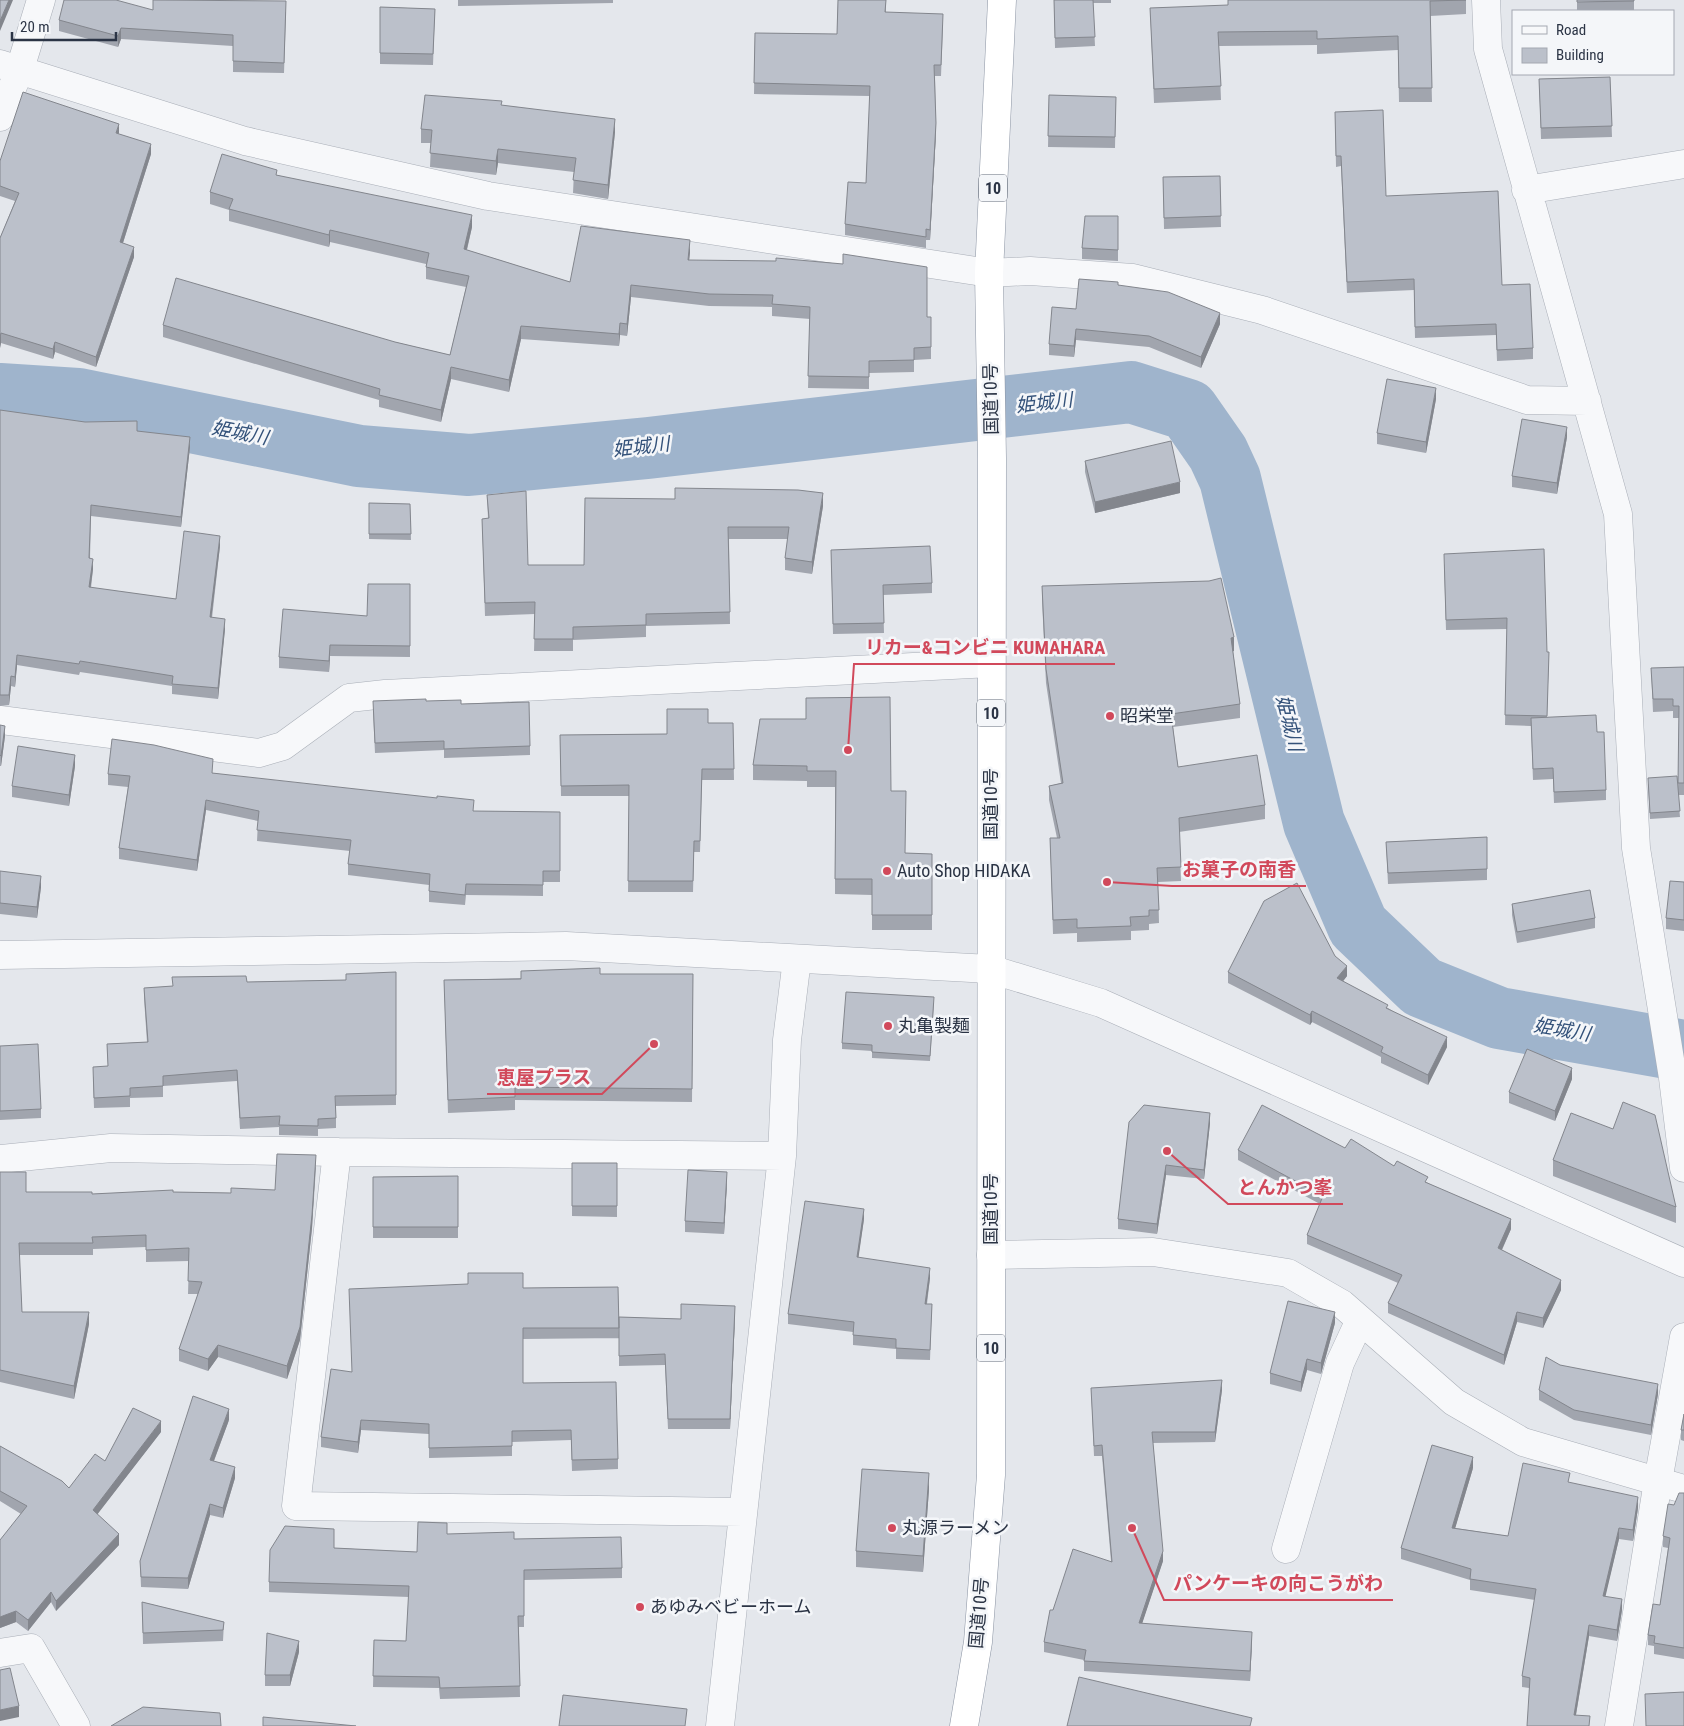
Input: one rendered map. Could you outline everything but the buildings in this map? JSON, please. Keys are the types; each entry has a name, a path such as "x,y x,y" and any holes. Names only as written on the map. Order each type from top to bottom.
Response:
{"highway":[{"name":"国道10号","path":"964,1726 978,1642 990,1475 992,458 989,273 1002,0"}],"street":[{"path":"0,118 10,66 41,0"},
{"path":"1486,0 1488,49 1618,514 1636,848 1662,1013 1676,1076 1684,1168"},
{"path":"10,66 245,141 488,196 989,273 1030,271 1133,278 1262,310 1528,400 1587,401"},
{"path":"1526,190 1684,164"},
{"path":"0,720 259,753 283,746 350,698 385,694 991,663"},
{"path":"0,956 566,946 990,968 1101,1003 1684,1263"},
{"path":"720,1726 782,1156 787,1040 797,959"},
{"path":"0,1159 112,1148 782,1156"},
{"path":"337,1152 296,1506 743,1512"},
{"path":"991,1255 1154,1252 1288,1273 1342,1304 1454,1402 1523,1442 1684,1489"},
{"path":"1286,1550 1340,1363 1360,1320"},
{"path":"1619,1726 1658,1481 1684,1337"},
{"path":"0,1652 31,1648 76,1726"}],"waterway":[{"name":"姫城川","path":"0,394 78,399 359,456 469,465 648,448 1131,392 1188,410 1218,453 1230,479 1314,823 1358,926 1422,987 1499,1018 1684,1051"}],"place":[{"name":"昭栄堂","path":"1110,716"},
{"name":"リカー&コンビニ KUMAHARA","path":"848,750"},
{"name":"Auto Shop HIDAKA","path":"887,871"},
{"name":"お菓子の南香","path":"1107,882"},
{"name":"丸亀製麺","path":"888,1026"},
{"name":"恵屋プラス","path":"654,1044"},
{"name":"とんかつ峯","path":"1167,1151"},
{"name":"丸源ラーメン","path":"892,1528"},
{"name":"パンケーキの向こうがわ","path":"1132,1528"},
{"name":"あゆみベビーホーム","path":"640,1607"}]}
